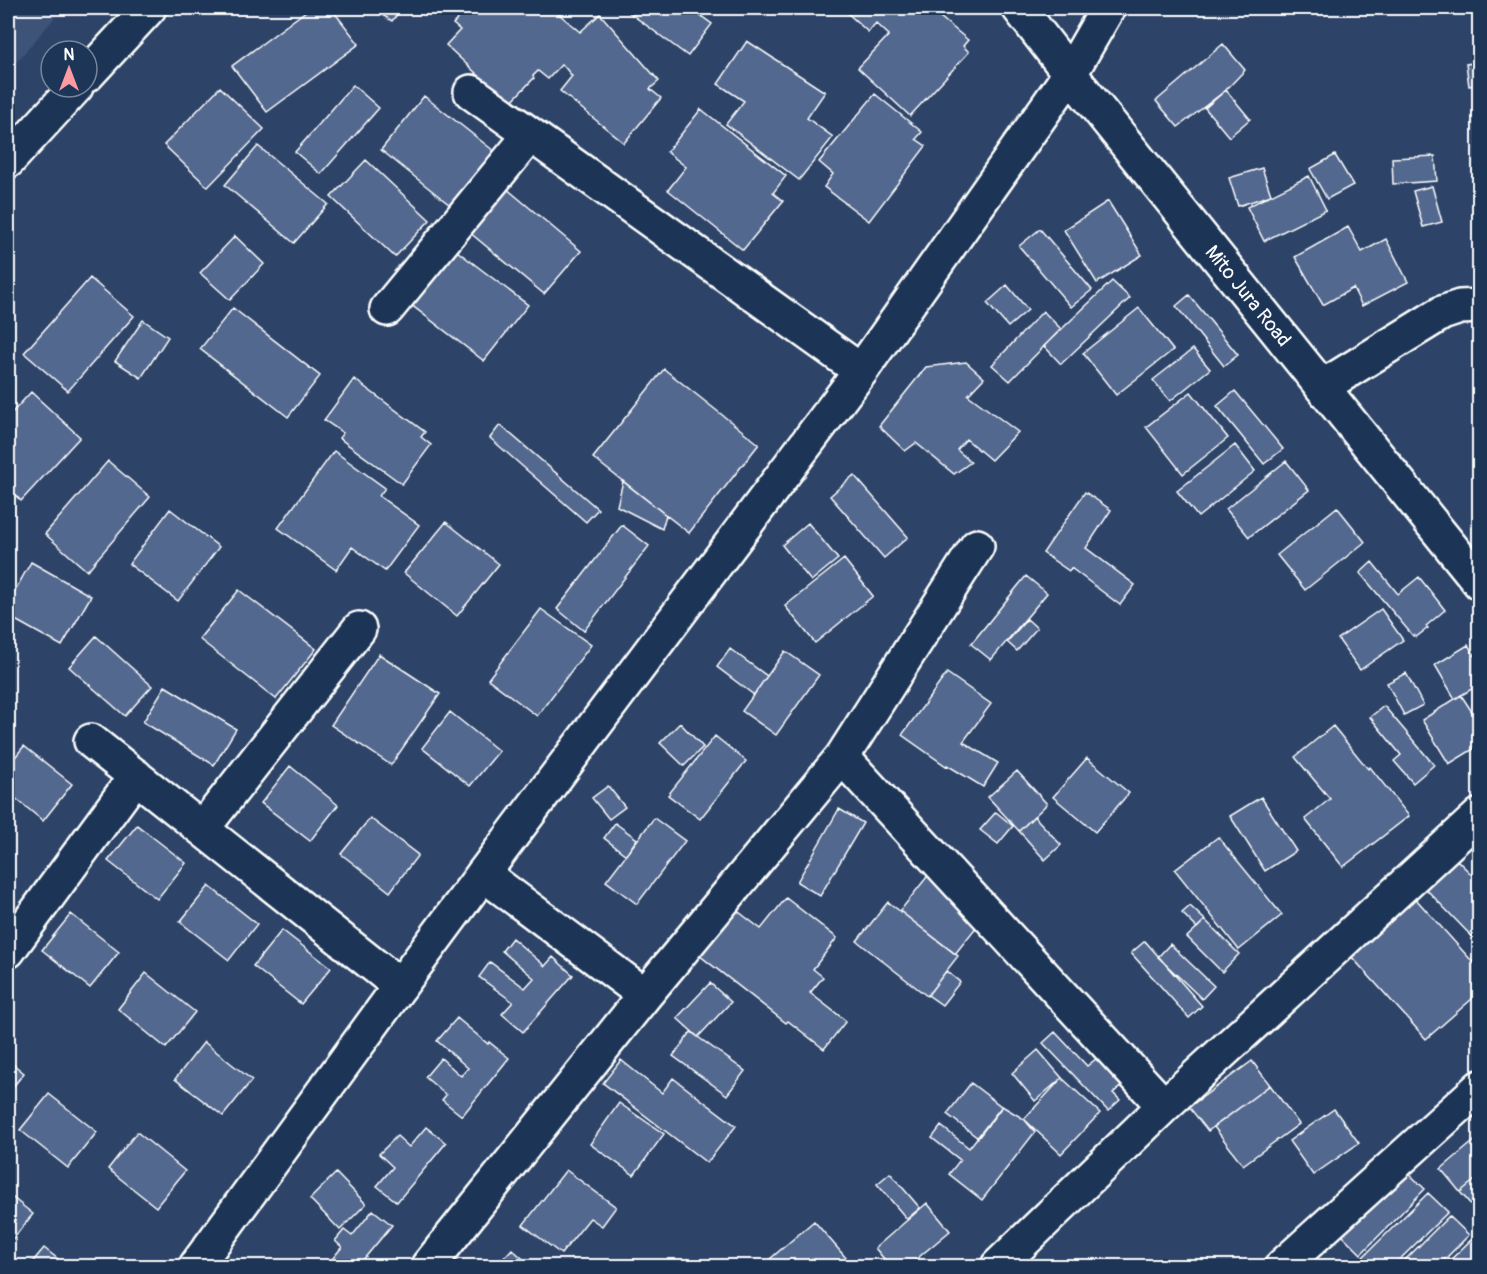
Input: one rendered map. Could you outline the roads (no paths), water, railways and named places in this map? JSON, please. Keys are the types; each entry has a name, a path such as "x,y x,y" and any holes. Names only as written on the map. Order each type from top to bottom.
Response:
{"street":[{"path":"99,62 150,8"},
{"name":"Mito Jura Road","path":"1019,8 1479,583"},
{"path":"196,1266 483,874 861,371 1070,74 1108,8"},
{"path":"471,92 861,371"},
{"path":"8,161 65,99"},
{"path":"387,309 530,135"},
{"path":"1322,387 1443,313 1460,307 1479,306"},
{"path":"428,1266 645,995 842,757 977,546"},
{"path":"202,829 358,629"},
{"path":"91,741 400,986"},
{"path":"842,757 1164,1106"},
{"path":"8,951 136,776"},
{"path":"998,1266 1164,1106 1479,814"},
{"path":"483,874 645,995"},
{"path":"1282,1266 1315,1256 1479,1087"}]}
